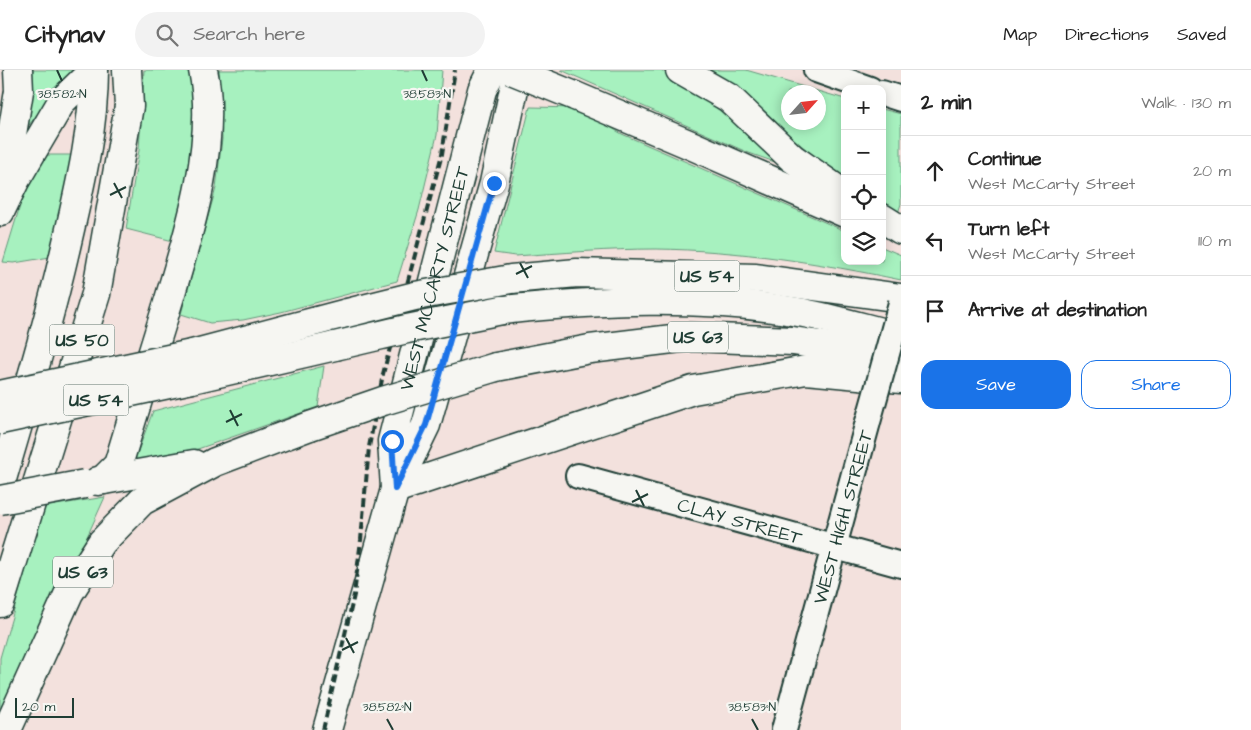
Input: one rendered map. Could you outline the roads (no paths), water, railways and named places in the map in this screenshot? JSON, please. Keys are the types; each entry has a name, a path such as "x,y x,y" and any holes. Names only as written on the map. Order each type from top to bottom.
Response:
{"main road":[{"path":"0,211 19,91 18,70"},
{"path":"0,211 62,101 94,70"},
{"name":"US 50","path":"0,486 49,322 84,168 94,96 94,70"},
{"name":"US 50","path":"0,604 96,294 128,106 127,70"},
{"path":"94,482 118,465 188,234 204,154 207,91 203,70"},
{"name":"WEST MCCARTY STREET","path":"395,489 392,441 482,90 492,70"},
{"path":"511,70 841,211"},
{"name":"WEST MCCARTY STREET","path":"326,730 395,489 426,425 494,183 518,70"},
{"path":"680,70 729,98 792,158 841,192"},
{"path":"885,220 901,230"},
{"path":"886,232 901,238"},
{"name":"US 54","path":"0,420 192,367 347,313 415,296 511,279 577,273 756,278 901,298"},
{"name":"US 54","path":"0,395 336,346 407,329 502,310 576,304 713,303 797,312 901,337"},
{"name":"US 63","path":"7,730 69,593 102,542 142,501 215,462 383,401 496,368 590,348 689,337 793,341 901,357"},
{"path":"395,489 692,390 806,370 901,379"},
{"path":"0,500 215,462"}],"street":[{"path":"816,70 859,85"},
{"path":"886,94 901,99"},
{"name":"WEST HIGH STREET","path":"784,730 901,303"},
{"name":"CLAY STREET","path":"578,476 901,565"}],"railway":[{"path":"323,730 354,595 369,447 383,374 442,154 455,70"}]}
